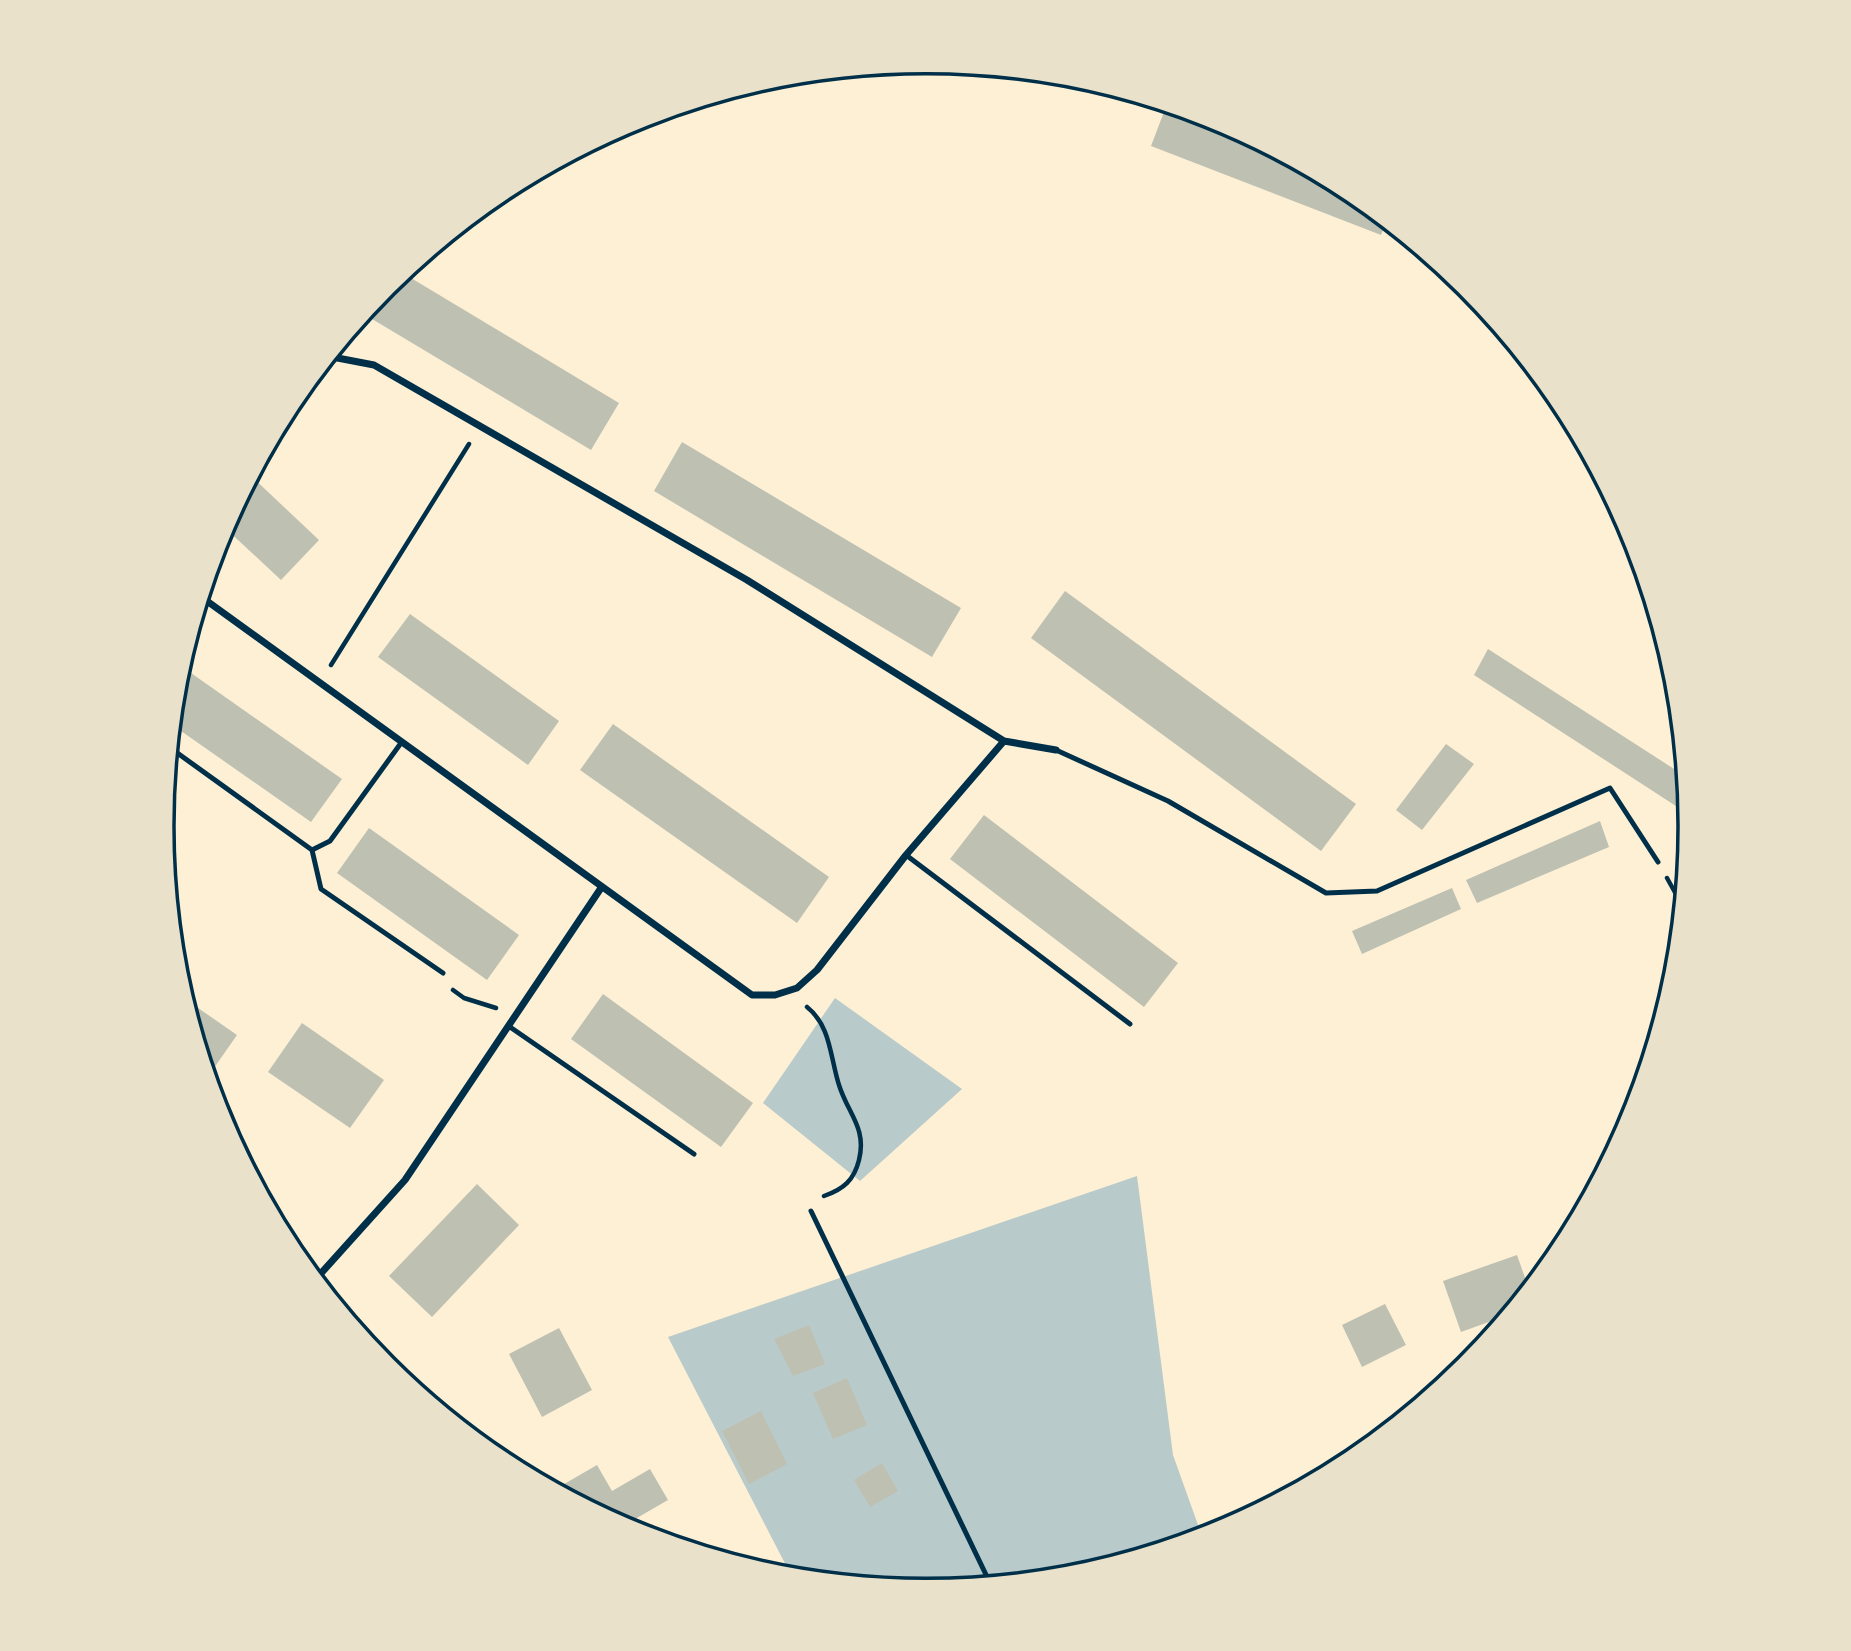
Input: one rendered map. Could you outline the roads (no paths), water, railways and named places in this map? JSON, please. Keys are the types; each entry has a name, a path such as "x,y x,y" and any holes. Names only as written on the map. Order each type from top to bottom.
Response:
{"street":[{"path":"337,358 374,365 747,580 1004,741 1056,750"},
{"path":"208,603 752,995 775,995 797,988 817,971 906,855 1004,741"},
{"path":"322,1273 405,1180 513,1023 601,888"}],"lane":[{"path":"312,850 330,841 401,743"},
{"path":"1056,750 1168,801 1326,893 1377,891 1611,788 1658,862"},
{"path":"177,753 312,850 321,889 443,973"},
{"path":"906,855 1130,1024"},
{"path":"513,1023 694,1154"},
{"path":"811,1211 986,1575"}]}
